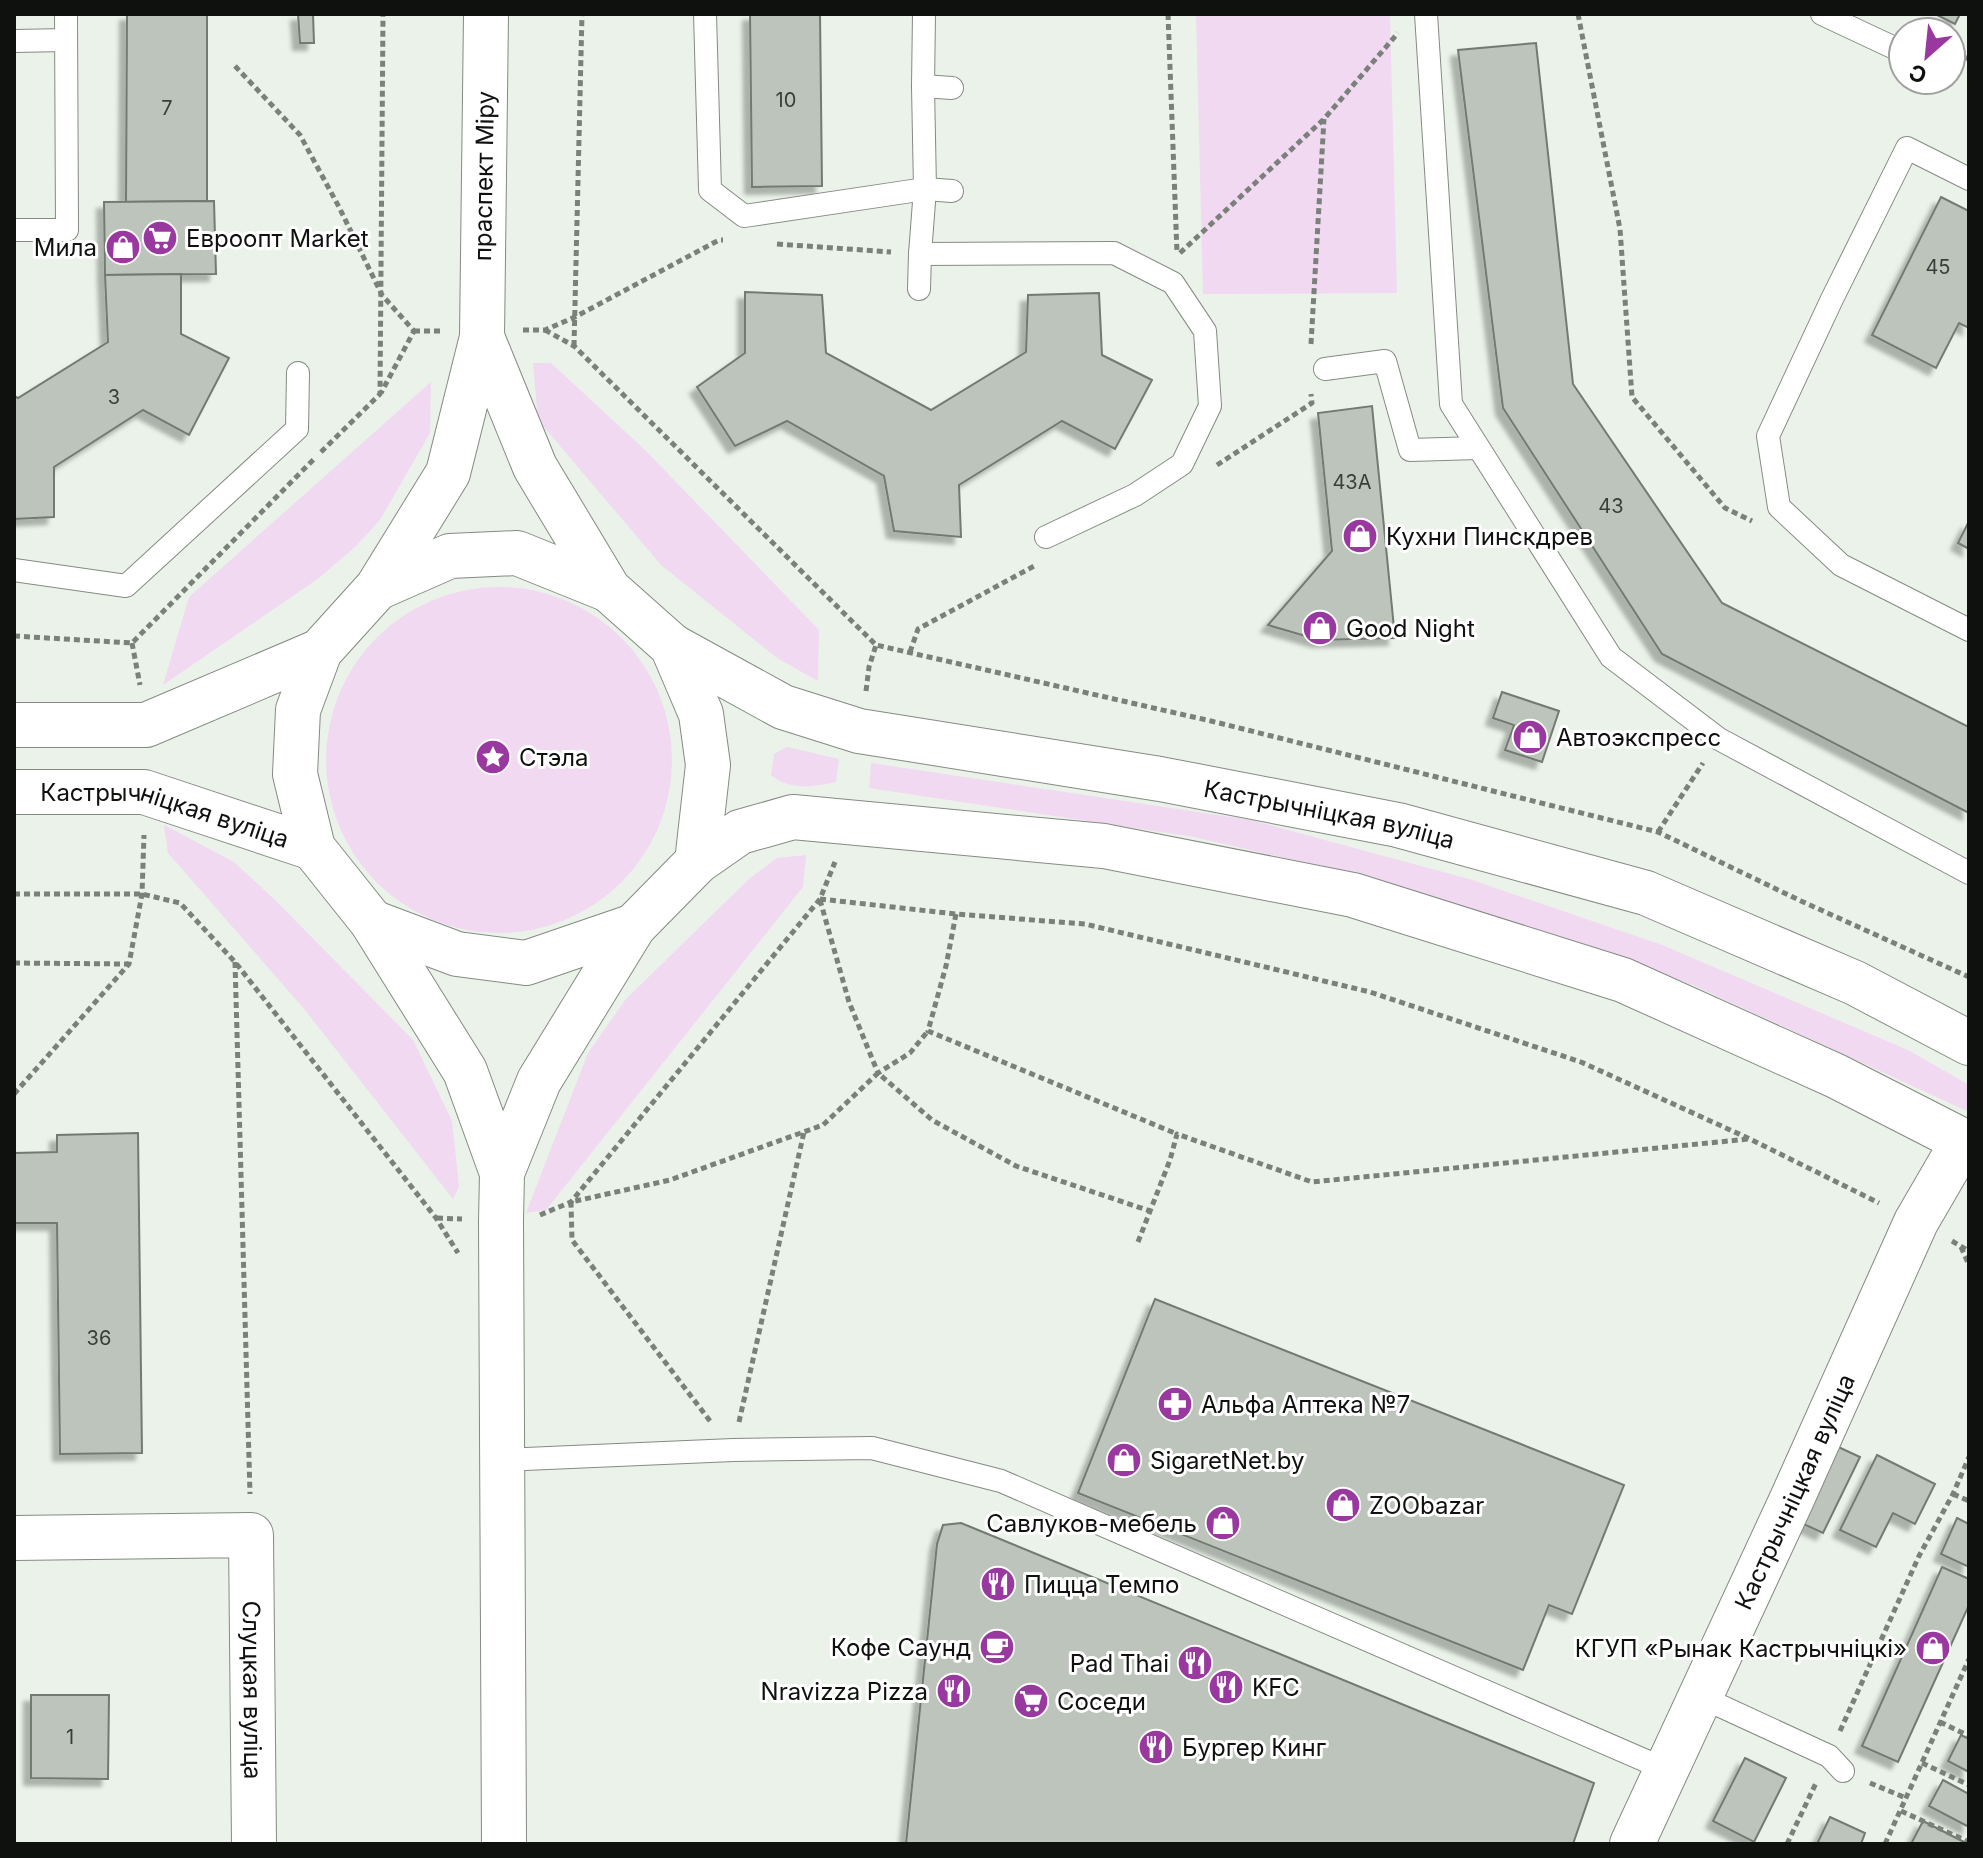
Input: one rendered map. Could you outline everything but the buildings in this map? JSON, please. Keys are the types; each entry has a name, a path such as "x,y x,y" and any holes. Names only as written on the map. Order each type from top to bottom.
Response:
{"main road":[{"name":"праспект Міру","path":"482,337 486,14"},
{"path":"482,337 448,473 377,588 320,651 298,710 295,774 313,848 372,922 465,1071 502,1173 504,1844"},
{"path":"482,337 535,467 609,590 672,646 701,714 708,765 697,862"},
{"path":"377,588 450,556 517,553 609,590"},
{"name":"Кастрычніцкая вуліца","path":"672,646 783,707 859,731 1160,779 1398,825 1646,893 1855,983 1969,1043"},
{"path":"14,725 146,725 320,651"},
{"name":"Кастрычніцкая вуліца","path":"14,792 144,792 313,848"},
{"name":"Кастрычніцкая вуліца","path":"634,926 697,862 740,832 793,817 1104,846 1353,895 1623,980 1836,1076 1966,1143 1916,1222 1632,1844"},
{"path":"372,922 457,954 526,963 634,926"},
{"path":"502,1173 539,1081 634,926"},
{"path":"14,1538 251,1535"},
{"name":"Слуцкая вуліца","path":"251,1535 254,1844"}],"lane":[{"path":"14,230 67,230 66,14"},
{"path":"705,14 710,190 744,216 925,189 952,191"},
{"path":"919,289 925,189 924,14"},
{"path":"1426,14 1451,404 1478,448 1611,657 1719,739 1969,873"},
{"path":"1822,14 1887,44"},
{"path":"14,41 66,40"},
{"path":"923,86 952,88"},
{"path":"1969,179 1907,148 1768,436 1779,507 1841,565 1969,630"},
{"path":"920,254 1114,253 1173,283 1205,331 1210,406 1182,464 1135,495 1046,537"},
{"path":"1318,362 1385,361 1410,450 1478,448"},
{"path":"14,570 126,586 297,429 298,373"},
{"path":"502,1460 733,1450 872,1448 1001,1481 1667,1770"},
{"path":"1701,1697 1836,1764"}],"path":[{"path":"574,346 582,14"},
{"path":"1168,14 1177,256 1324,119 1404,26"},
{"path":"1578,14 1620,229 1632,397 1725,508 1764,527"},
{"path":"235,66 300,135 382,295 414,331 380,394"},
{"path":"1318,362 1324,119"},
{"path":"734,241 719,240 545,330 574,346 876,645 1211,721 1658,832 1969,977"},
{"path":"765,243 920,254"},
{"path":"1213,467 1312,403 1311,392"},
{"path":"910,652 918,629 1040,563"},
{"path":"14,636 132,643"},
{"path":"869,667 876,645"},
{"path":"1658,832 1719,739"},
{"path":"14,1094 129,964 142,894 144,830"},
{"path":"733,1450 572,1240 571,1202 820,899 837,855"},
{"path":"14,894 142,894 180,903 235,962 436,1218"},
{"path":"820,899 1085,924 1370,992 1581,1062 1750,1139 1916,1222"},
{"path":"820,899 849,1002 878,1073 932,1120 1016,1166 1150,1211"},
{"path":"531,1218 571,1202 670,1180 823,1125 878,1073 910,1053 928,1031 956,914"},
{"path":"235,962 251,1535"},
{"path":"14,963 129,964"},
{"path":"928,1031 1177,1134 1312,1182 1750,1139"},
{"path":"733,1450 804,1132"},
{"path":"1138,1242 1177,1134"},
{"path":"1960,1246 1969,1265"},
{"path":"1787,1844 1836,1764 1919,1556 1969,1457"},
{"path":"1953,1494 1969,1501"},
{"path":"1885,1844 1969,1659"},
{"path":"1940,1722 1969,1736"},
{"path":"1922,1763 1969,1785"},
{"path":"1836,1764 1906,1798"},
{"path":"1901,1810 1969,1842"}],"shaded area":[{"path":"1196,14 1390,14 1397,293 1203,294"},
{"path":"533,363 551,363 645,450 819,630 818,681 777,658 661,565 538,420"},
{"path":"431,382 430,433 380,520 319,578 163,685 189,597"},
{"path":"499,587 533,590 581,607 609,626 633,650 652,678 665,710 672,760 669,794 652,842 633,870 609,894 581,913 549,926 499,933 465,930 417,913 389,894 365,870 346,842 333,810 326,760 329,726 346,678 365,650 389,626 417,607 449,594"},
{"path":"787,747 839,759 836,782 794,786 771,775 774,754"},
{"path":"871,763 1251,820 1469,879 1662,945 1908,1050 1969,1085 1969,1112 1693,985 1520,924 1315,865 1194,837 869,788"},
{"path":"164,825 234,862 413,1040 452,1121 459,1186 453,1199 305,1010 168,853"},
{"path":"806,855 803,887 546,1210 526,1213 588,1053 626,999 749,879 777,858"}],"place":[{"name":"Евроопт Market","path":"160,238"},
{"name":"Мила","path":"123,247"},
{"name":"Кухни Пинскдрев","path":"1360,536"},
{"name":"Good Night","path":"1320,628"},
{"name":"Автоэкспресс","path":"1530,737"},
{"name":"Стэла","path":"493,757"},
{"name":"Альфа Аптека №7","path":"1175,1404"},
{"name":"SigaretNet.by","path":"1124,1460"},
{"name":"ZOObazar","path":"1343,1505"},
{"name":"Савлуков-мебель","path":"1223,1523"},
{"name":"Пицца Темпо","path":"998,1584"},
{"name":"Кофе Саунд","path":"997,1647"},
{"name":"КГУП «Рынак Кастрычніцкі»","path":"1933,1648"},
{"name":"Pad Thai","path":"1195,1663"},
{"name":"KFC","path":"1226,1687"},
{"name":"Nravizza Pizza","path":"954,1691"},
{"name":"Соседи","path":"1031,1701"},
{"name":"Бургер Кинг","path":"1156,1747"}]}
